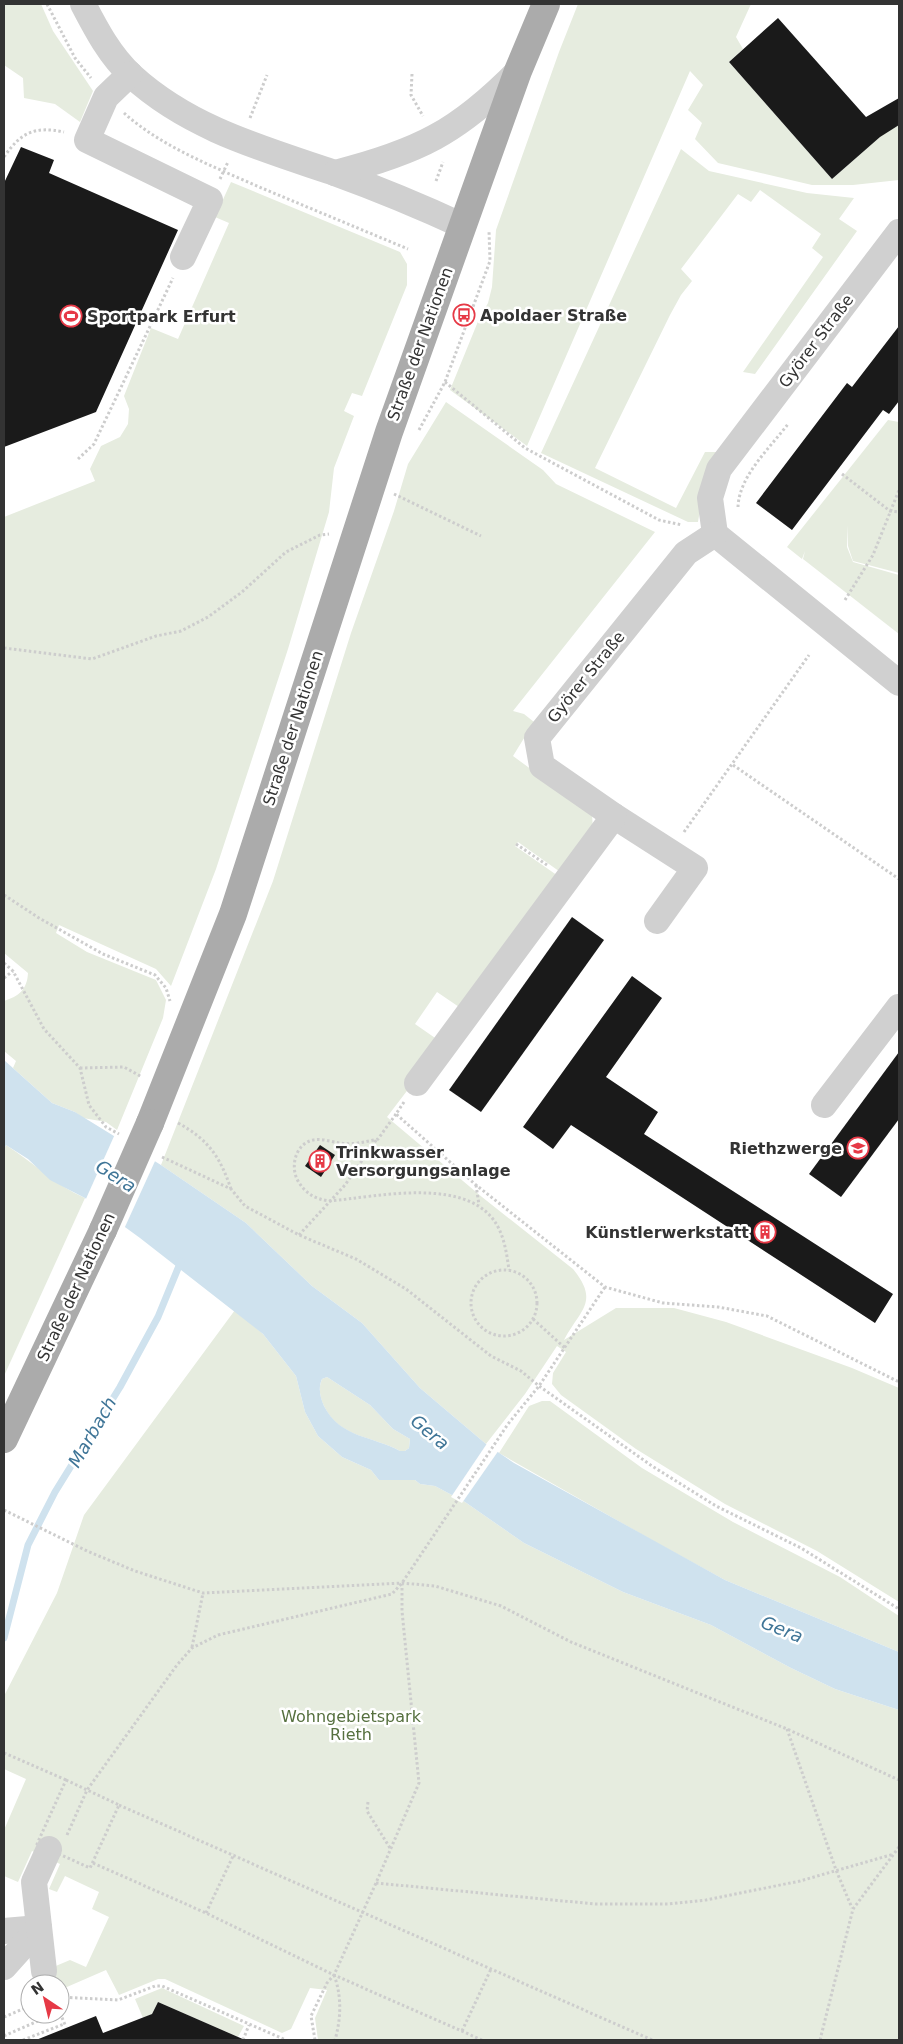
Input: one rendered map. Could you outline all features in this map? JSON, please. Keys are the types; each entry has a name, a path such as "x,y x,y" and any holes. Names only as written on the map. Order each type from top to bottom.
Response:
{"main road":[{"name":"Straße der Nationen","path":"4,1439 103,1230 153,1116 233,914 389,432 476,225 518,71 546,4"}],"street":[{"path":"82,4 103,41 130,74 157,98 208,127 239,141 335,173 476,225"},
{"path":"335,173 376,163 441,136 489,100 518,71"},
{"path":"130,74 106,97 87,140 210,200 183,257"},
{"name":"Györer Straße","path":"657,921 695,868 669,853 542,766 537,738 686,553 715,534 710,498 719,469 899,232"},
{"path":"715,534 899,683"},
{"path":"417,1083 614,816"},
{"path":"824,1105 899,1007"},
{"path":"44,1971 34,1882 54,1852"},
{"path":"4,1931 40,1928"},
{"path":"4,1967 40,1928"}],"path":[{"path":"412,74 410,95 426,122"},
{"path":"4,157 22,135 45,128 87,140"},
{"path":"476,225 490,261 445,382 525,448 660,520 715,534"},
{"path":"78,459 94,444 183,257"},
{"path":"842,474 890,511 899,512"},
{"path":"844,600 873,555 899,490"},
{"path":"391,492 481,536"},
{"path":"4,648 92,659 148,638 181,632 208,617 242,592 286,552 320,534 330,534"},
{"path":"669,853 809,655"},
{"path":"733,765 899,880"},
{"path":"516,844 566,879"},
{"path":"4,895 39,918 103,954 155,975 166,988 174,1009"},
{"path":"4,963 13,971 4,978"},
{"path":"80,1068 124,1067 145,1078"},
{"path":"417,1083 345,1185 299,1235 356,1259 406,1289 491,1356 521,1371 539,1386 652,1466 716,1506 801,1548 899,1609"},
{"path":"396,1114 476,1185 605,1287 663,1303 718,1308 767,1316 899,1382"},
{"path":"153,1116 185,1126 211,1148 221,1161 231,1189"},
{"path":"378,1139 356,1144 313,1140 302,1146 294,1160 294,1174 301,1186 311,1195 329,1201 442,1193 463,1198 479,1206 499,1228 507,1254 508,1270"},
{"path":"476,1185 479,1206"},
{"path":"508,1270 524,1276 532,1284 537,1296 537,1308 533,1319 526,1328 516,1334 505,1336 493,1334 483,1329 473,1317 471,1306 472,1294 476,1283 490,1272 508,1270"},
{"path":"54,1852 87,1790 177,1665 192,1648 218,1635 392,1594 402,1583 508,1424 539,1386 605,1287"},
{"path":"533,1319 565,1348"},
{"path":"4,1510 88,1551 135,1571 203,1593 402,1583 435,1586 501,1606 571,1642 787,1729 899,1780"},
{"path":"315,2040 312,2016 326,1983 334,1975 419,1783 402,1611 402,1583"},
{"path":"192,1648 203,1593"},
{"path":"787,1729 836,1870 852,1909"},
{"path":"4,1753 652,2040"},
{"path":"66,1780 37,1844 90,1868 119,1805"},
{"path":"368,1802 367,1811 390,1848"},
{"path":"820,2040 852,1909 899,1847"},
{"path":"206,1913 234,1854"},
{"path":"376,1883 594,1904 668,1904 752,1891 894,1854"},
{"path":"93,1863 206,1913 334,1975 482,2040"},
{"path":"462,2032 491,1969"},
{"path":"334,1975 339,1989 340,2006 339,2028 335,2040"},
{"path":"70,1998 118,2000 154,1986 162,1986 286,2040"},
{"path":"4,2016 20,2010"},
{"path":"4,2036 31,2024"},
{"path":"22,2040 65,2026 64,2024"},
{"path":"243,2040 250,2025"}],"green space":[{"path":"4,4 41,4 53,31 93,91 80,122 55,104 24,98 23,78 4,65"},
{"path":"578,4 751,4 736,37 743,49 729,62 832,179 882,135 899,125 899,180 853,185 812,185 718,163 695,139 702,123 688,110 703,85 690,71 527,446 450,390 479,319 488,303 492,287 496,230"},
{"path":"681,149 709,171 807,193 854,198 839,219 857,231 755,374 743,372 823,257 812,248 821,234 760,190 751,202 738,194 681,269 692,281 681,295 670,315 595,468 676,508 705,452 717,452 703,492 698,522 688,522 541,453"},
{"path":"231,182 400,252 407,264 407,285 362,396 352,393 344,411 354,416 334,468 329,512 288,649 216,869 171,986 156,969 59,925 56,933 87,952 156,980 166,1000 163,1018 117,1130 106,1122 83,1118 75,1112 52,1103 13,1068 16,1061 4,1051 4,1001 14,997 24,988 28,973 4,953 4,517 95,481 90,469 101,446 120,437 128,424 129,409 124,396 151,328 178,339 229,223 215,217"},
{"path":"446,402 543,470 556,484 655,532 513,711 524,714 534,722 513,756 592,814 593,830 563,874 518,842 515,846 561,878 462,1009 437,992 415,1024 438,1040 416,1079 387,1117 482,1197 573,1269 585,1290 585,1306 564,1340 616,1308 674,1308 726,1322 852,1368 899,1388 899,1602 817,1551 725,1504 636,1449 561,1395 552,1384 553,1373 566,1352 557,1346 525,1394 486,1444 420,1388 362,1323 312,1286 246,1223 161,1165 273,881 351,633 394,511 408,464"},
{"path":"888,420 899,422 899,573 853,561 848,546 848,525 847,547 853,562 899,575 899,634 803,559 805,551 802,559 787,547"},
{"path":"6,1145 64,1187 85,1198 4,1376 4,1150"},
{"name":"Wohngebietspark Rieth","path":"235,1310 263,1334 296,1376 305,1412 318,1436 342,1457 371,1470 379,1480 415,1480 420,1484 435,1486 465,1502 524,1543 623,1592 711,1625 791,1668 835,1689 899,1710 899,2040 318,2040 315,2018 327,1990 310,1988 291,2029 282,2033 165,1979 158,1979 119,1995 106,1970 70,1986 70,1974 53,1974 51,1968 70,1960 86,1967 109,1917 92,1909 99,1892 65,1876 57,1892 49,1889 60,1864 32,1851 18,1882 4,1876 4,1830 26,1779 4,1769 4,1696 57,1593 84,1515"},
{"path":"327,1377 370,1405 393,1429 410,1439 409,1448 405,1451 400,1451 357,1435 338,1424 330,1417 321,1396 321,1382 322,1379"},
{"path":"542,1401 550,1401 642,1468 733,1522 840,1577 899,1616 899,1652 725,1580 499,1453 529,1406"},
{"path":"162,1988 244,2026 238,2037 158,2002 152,2014 143,2018 135,1999"}],"water":[{"name":"Gera","path":"4,1060 52,1103 75,1112 161,1165 246,1223 312,1286 362,1323 420,1388 486,1444 514,1463 725,1580 899,1652 899,1710 835,1689 791,1668 711,1625 623,1592 524,1543 465,1502 435,1486 420,1484 415,1480 379,1480 371,1470 342,1457 318,1436 305,1412 296,1376 263,1334 140,1238 85,1198 50,1180 28,1159 6,1145 4,1150","holes":["327,1377 370,1405 393,1429 410,1439 409,1448 405,1451 400,1451 358,1435 339,1424 331,1417 324,1406 320,1389 322,1379"]}],"pier":[{"path":"115,1134 156,1159 124,1229 85,1201"},
{"path":"488,1442 499,1450 462,1503 451,1497"}],"building":[{"path":"778,18 866,117 899,98 899,125 880,137 832,179 729,62"},
{"name":"Sportpark Erfurt","path":"21,147 54,160 49,173 178,230 96,412 4,447 4,183"},
{"path":"899,326 899,401 889,414 883,410 792,530 756,503 847,383 852,387"},
{"path":"572,917 604,940 481,1112 449,1090"},
{"path":"632,976 662,998 606,1077 658,1112 644,1134 893,1294 875,1323 571,1125 553,1149 523,1127"},
{"path":"899,1052 899,1119 841,1197 809,1174"},
{"name":"Trinkwasser Versorgungsanlage","path":"320,1145 335,1155 321,1177 305,1166"},
{"path":"158,2002 245,2040 36,2040 96,2016 103,2033 152,2014"}],"waterway":[{"name":"Marbach","path":"4,1638 28,1545 55,1492 120,1387 158,1317 181,1261"}],"place":[{"name":"Apoldaer Straße","path":"464,315"},
{"name":"Sportpark Erfurt","path":"71,316"},
{"name":"Riethzwerge","path":"858,1148"},
{"name":"Trinkwasser Versorgungsanlage","path":"320,1161"},
{"name":"Künstlerwerkstatt","path":"765,1232"}]}
